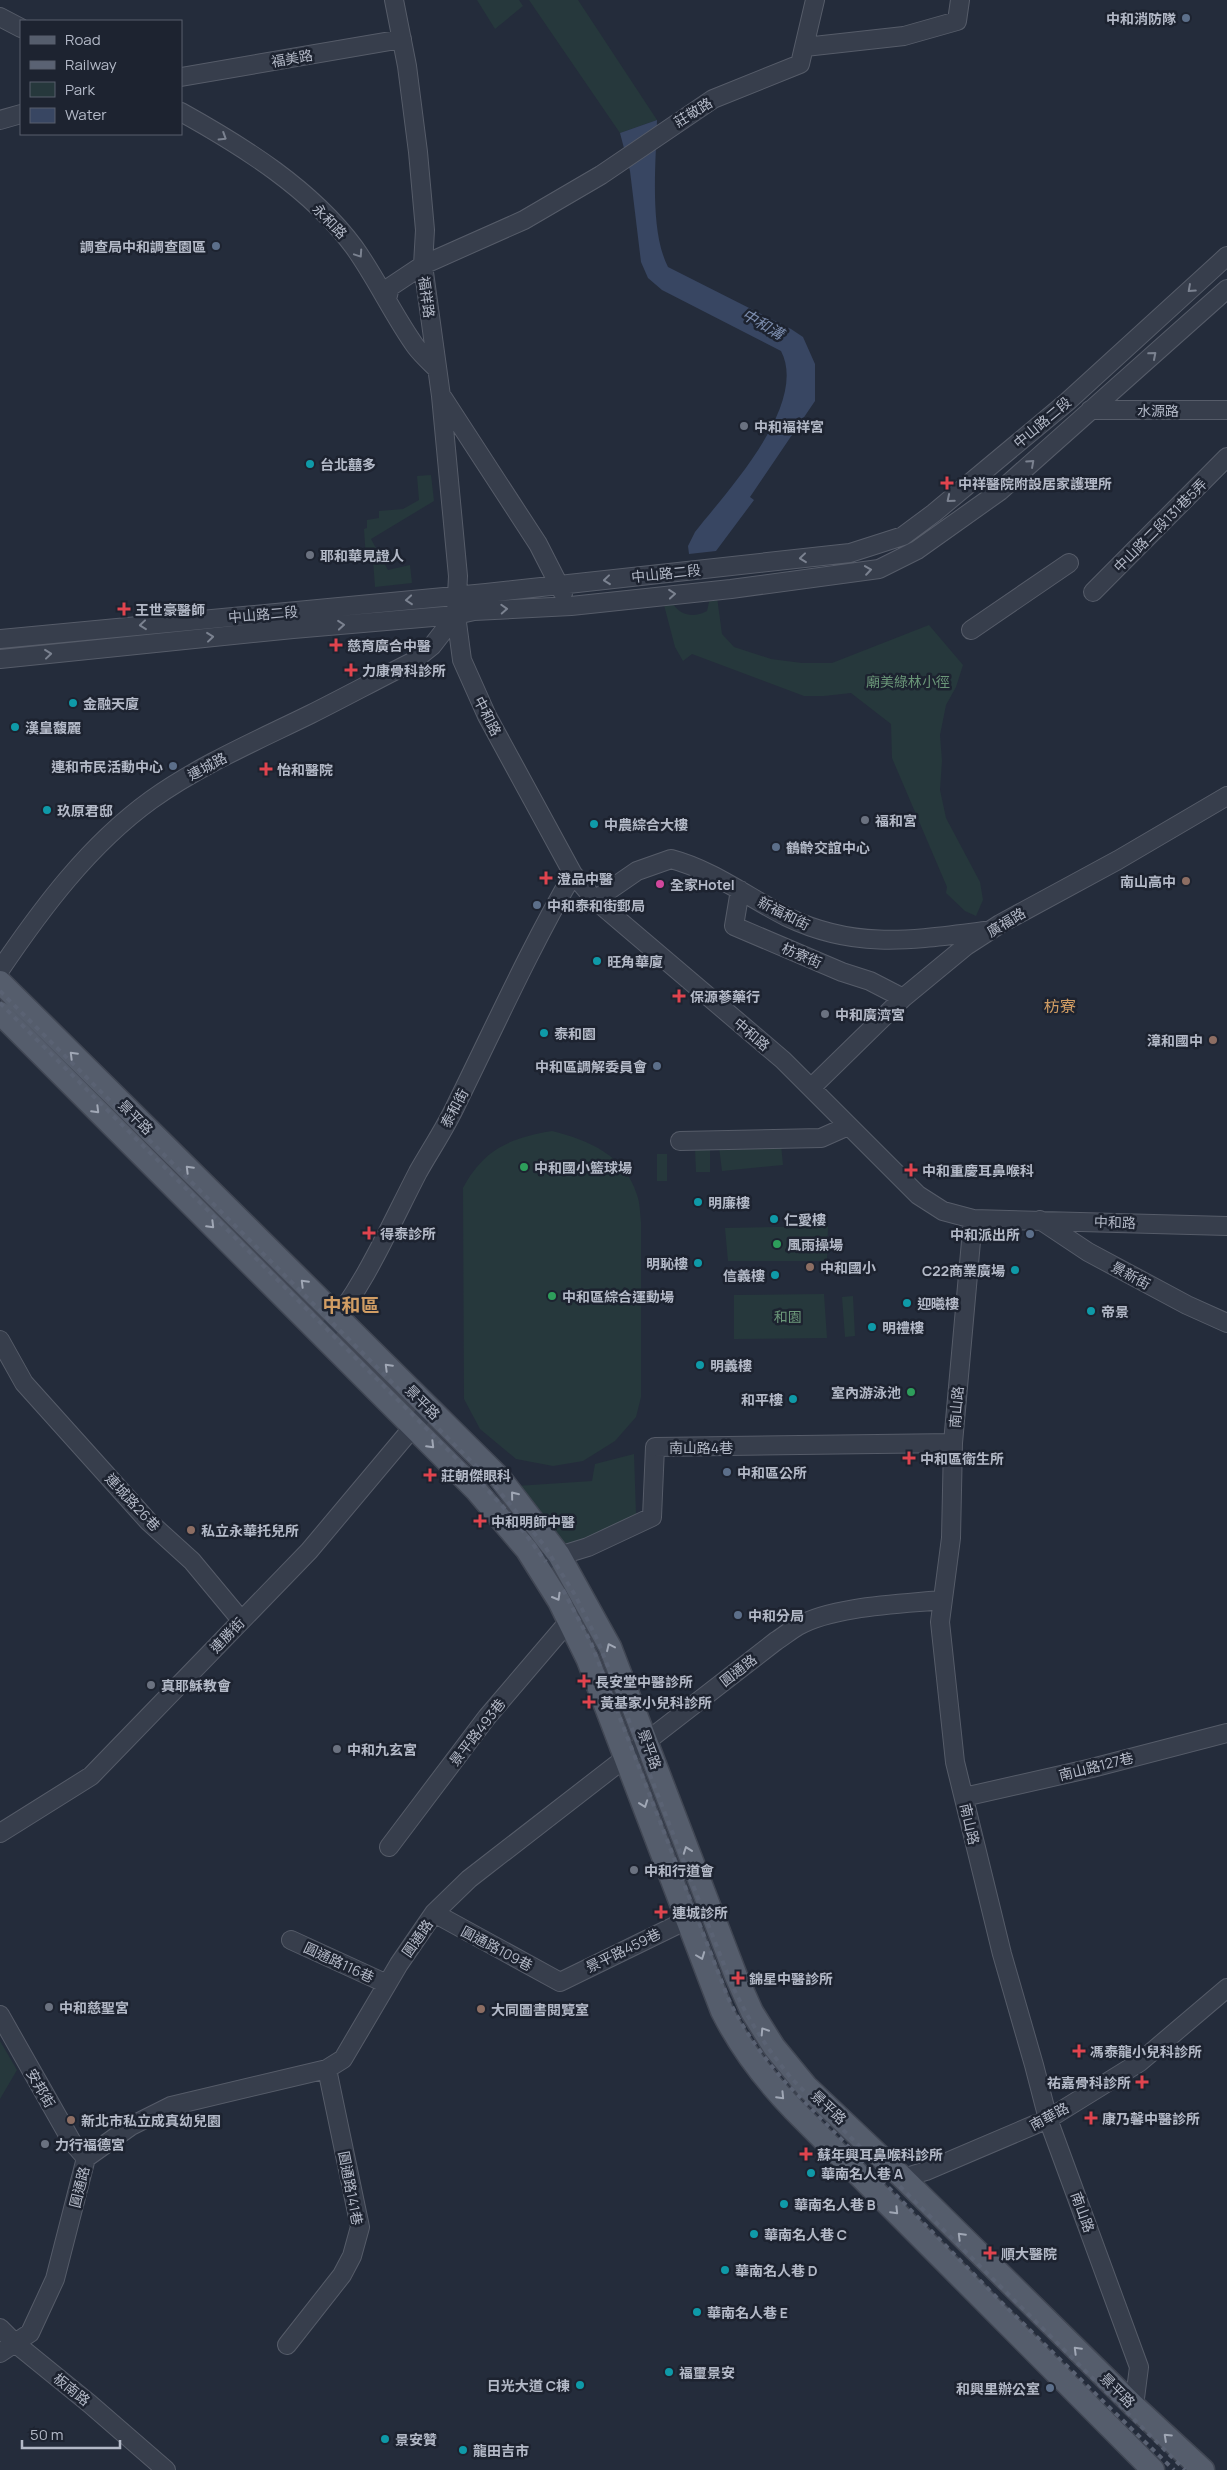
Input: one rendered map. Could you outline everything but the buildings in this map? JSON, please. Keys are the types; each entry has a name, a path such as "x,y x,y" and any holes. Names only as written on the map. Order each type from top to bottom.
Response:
{"main road":[{"name":"景平路","path":"0,982 500,1478 559,1555 610,1647 694,1869 752,2012 774,2046 806,2086 1202,2470"},
{"name":"景平路","path":"0,1013 324,1335 509,1526 530,1566 569,1621 588,1660 722,2011 739,2041 769,2084 1154,2470"}],"street":[{"name":"福祥路","path":"394,0 402,39 418,152 425,230 423,265 441,396 458,576 457,595"},
{"path":"815,0 804,47 904,36 957,21 960,0"},
{"path":"0,17 20,27"},
{"name":"福美路","path":"182,77 402,39"},
{"name":"莊敬路","path":"387,299 390,287 423,265 524,220 601,175 713,99 800,64 804,47"},
{"name":"永和路","path":"182,113 264,164 294,186 320,210 354,246 417,348 437,369"},
{"path":"0,120 20,114"},
{"name":"中山路二段","path":"0,639 557,585 850,553 903,536 934,513 1066,402 1227,256"},
{"name":"中山路二段","path":"0,659 293,629 456,615 474,611 571,606 879,569 917,550 1000,491 1227,289"},
{"path":"441,396 538,544 557,585 571,606"},
{"name":"水源路","path":"1090,410 1227,410"},
{"name":"中山路二段131巷5弄","path":"1093,592 1227,457"},
{"path":"971,630 1069,563"},
{"name":"中和路","path":"457,595 456,615 464,668 487,716 573,874 595,900 783,1060 918,1195 943,1211 973,1219 1039,1219 1227,1226"},
{"name":"連城路","path":"0,970 23,936 78,867 101,843 149,801 186,776 412,662 432,646 456,615"},
{"name":"廣福路","path":"812,1087 903,998 966,946 1227,796"},
{"name":"新福和街","path":"595,900 637,871 671,859 740,890 786,916 819,931 853,939 900,941 991,931"},
{"name":"泰和街","path":"324,1335 339,1318 381,1247 419,1172 456,1106 504,1005 573,874"},
{"name":"枋寮街","path":"740,890 734,926 842,972 870,981 903,998"},
{"path":"680,1141 821,1138 848,1126"},
{"name":"南山路","path":"973,1219 953,1444 951,1538 942,1600 942,1652 955,1762 1002,1954 1048,2119 1139,2367 1134,2406"},
{"name":"景新街","path":"1039,1219 1088,1252 1187,1305 1227,1323"},
{"name":"連城路26巷","path":"0,1340 24,1383 148,1521 192,1561 241,1620"},
{"name":"連勝街","path":"0,1833 91,1776 309,1551 430,1408"},
{"name":"南山路4巷","path":"530,1566 588,1547 652,1517 655,1447 953,1444"},
{"name":"圓通路","path":"0,2354 30,2333 56,2280 86,2158 131,2126 171,2106 327,2069 343,2059 387,1984 434,1914 469,1879 647,1741 800,1625 834,1614 869,1607 942,1600"},
{"name":"景平路493巷","path":"389,1847 488,1717 569,1621"},
{"name":"南山路127巷","path":"964,1797 1092,1768 1227,1732"},
{"name":"圓通路109巷","path":"434,1914 560,1982"},
{"name":"景平路459巷","path":"560,1982 687,1920"},
{"name":"圓通路116巷","path":"291,1940 387,1984"},
{"name":"南華路","path":"903,2178 926,2171 1048,2119 1140,2062 1227,1988"},
{"name":"安邦街","path":"0,2015 72,2142 86,2158"},
{"name":"圓通路141巷","path":"287,2346 342,2275 352,2256 360,2227 327,2069"},
{"name":"板南路","path":"0,2328 15,2343 90,2404 166,2470"},
{"path":"1112,2384 1130,2372 1134,2355"}],"green space":[{"path":"477,0 519,0 523,6 495,29"},
{"path":"529,0 578,0 657,120 620,133"},
{"path":"431,475 434,501 371,539 388,570 410,565 412,583 375,587 373,560 366,560 364,529 367,528 367,520 379,518 379,511 403,509 419,500 417,476"},
{"name":"廟美綠林小徑","path":"717,597 722,634 734,647 771,659 802,663 832,663 929,625 963,665 956,687 946,705 940,735 942,761 940,790 946,818 980,882 983,900 976,916 965,911 946,893 947,887 892,758 891,724 851,693 804,696 692,654 683,661 675,647 664,605 673,604 680,611 688,615 697,615 707,611 710,598"},
{"name":"中和區綜合運動場","path":"552,1131 579,1139 604,1151 624,1169 638,1198 641,1222 641,1397 636,1417 615,1441 583,1461 553,1466 516,1459 480,1429 464,1399 463,1188 471,1175 489,1155 523,1137"},
{"path":"781,1144 783,1165 722,1171 719,1147"},
{"path":"695,1149 710,1149 710,1172 696,1172"},
{"path":"657,1154 667,1154 667,1181 657,1181"},
{"name":"風雨操場","path":"828,1226 827,1261 728,1261 725,1228"},
{"name":"和園","path":"824,1294 827,1338 734,1339 734,1295"},
{"path":"853,1296 855,1336 845,1337 842,1297"},
{"path":"634,1454 636,1514 594,1541 561,1544 516,1486 592,1481 595,1464"},
{"path":"0,2041 17,2070 0,2099"}],"water":[{"name":"中和溝","path":"657,120 656,215 662,252 668,267 791,329 803,337 815,364 815,401 750,497 754,500 716,551 689,554 688,546 695,532 760,447 774,421 784,396 787,373 781,351 662,290 648,278 641,262 630,171 620,133"}],"railway":[{"path":"0,991 488,1478 544,1545 575,1595 598,1641 728,1975 741,2003 764,2042 792,2079 1185,2470"},
{"path":"0,1003 482,1484 515,1520 546,1562"},
{"path":"563,1590 591,1643 728,1998 754,2043 786,2083 1004,2305 1174,2470"}],"place":[{"name":"中和消防隊","path":"1186,18"},
{"name":"調查局中和調查園區","path":"216,246"},
{"name":"中和福祥宮","path":"744,426"},
{"name":"台北囍多","path":"310,464"},
{"name":"中祥醫院附設居家護理所","path":"947,483"},
{"name":"耶和華見證人","path":"310,555"},
{"name":"王世豪醫師","path":"124,609"},
{"name":"慈育廣合中醫","path":"336,645"},
{"name":"力康骨科診所","path":"351,670"},
{"name":"金融天廈","path":"73,703"},
{"name":"漢皇馥麗","path":"15,727"},
{"name":"連和市民活動中心","path":"173,766"},
{"name":"怡和醫院","path":"266,769"},
{"name":"玖原君邸","path":"47,810"},
{"name":"福和宮","path":"865,820"},
{"name":"中農綜合大樓","path":"594,824"},
{"name":"鶴齡交誼中心","path":"776,847"},
{"name":"澄品中醫","path":"546,878"},
{"name":"南山高中","path":"1186,881"},
{"name":"全家Hotel","path":"660,884"},
{"name":"中和泰和街郵局","path":"537,905"},
{"name":"旺角華廈","path":"597,961"},
{"name":"保源蔘藥行","path":"679,996"},
{"name":"中和廣濟宮","path":"825,1014"},
{"name":"泰和園","path":"544,1033"},
{"name":"漳和國中","path":"1213,1040"},
{"name":"中和區調解委員會","path":"657,1066"},
{"name":"中和國小籃球場","path":"524,1167"},
{"name":"中和重慶耳鼻喉科","path":"911,1170"},
{"name":"明廉樓","path":"698,1202"},
{"name":"仁愛樓","path":"774,1219"},
{"name":"得泰診所","path":"369,1233"},
{"name":"中和派出所","path":"1030,1234"},
{"name":"風雨操場","path":"777,1244"},
{"name":"明恥樓","path":"698,1263"},
{"name":"中和國小","path":"810,1267"},
{"name":"C22商業廣場","path":"1015,1270"},
{"name":"信義樓","path":"775,1275"},
{"name":"中和區綜合運動場","path":"552,1296"},
{"name":"迎曦樓","path":"907,1303"},
{"name":"帝景","path":"1091,1311"},
{"name":"明禮樓","path":"872,1327"},
{"name":"明義樓","path":"700,1365"},
{"name":"室內游泳池","path":"911,1392"},
{"name":"和平樓","path":"793,1399"},
{"name":"中和區衛生所","path":"909,1458"},
{"name":"中和區公所","path":"727,1472"},
{"name":"莊朝傑眼科","path":"430,1475"},
{"name":"中和明師中醫","path":"480,1521"},
{"name":"私立永華托兒所","path":"191,1530"},
{"name":"中和分局","path":"738,1615"},
{"name":"長安堂中醫診所","path":"584,1681"},
{"name":"真耶穌教會","path":"151,1685"},
{"name":"黃基家小兒科診所","path":"589,1702"},
{"name":"中和九玄宮","path":"337,1749"},
{"name":"中和行道會","path":"634,1870"},
{"name":"連城診所","path":"661,1912"},
{"name":"錦星中醫診所","path":"738,1978"},
{"name":"中和慈聖宮","path":"49,2007"},
{"name":"大同圖書閱覽室","path":"481,2009"},
{"name":"馮泰龍小兒科診所","path":"1079,2051"},
{"name":"祐嘉骨科診所","path":"1142,2082"},
{"name":"康乃馨中醫診所","path":"1091,2118"},
{"name":"新北市私立成真幼兒園","path":"71,2120"},
{"name":"力行福德宮","path":"45,2144"},
{"name":"蘇年興耳鼻喉科診所","path":"806,2154"},
{"name":"華南名人巷 A","path":"811,2173"},
{"name":"華南名人巷 B","path":"784,2204"},
{"name":"華南名人巷 C","path":"754,2234"},
{"name":"順大醫院","path":"990,2253"},
{"name":"華南名人巷 D","path":"725,2270"},
{"name":"華南名人巷 E","path":"697,2312"},
{"name":"福璽景安","path":"669,2372"},
{"name":"日光大道 C棟","path":"580,2385"},
{"name":"和興里辦公室","path":"1050,2388"},
{"name":"景安贊","path":"385,2439"},
{"name":"龍田吉市","path":"463,2450"}],"district":[{"name":"枋寮","path":"1060,1006"},
{"name":"中和區","path":"351,1305"}]}
